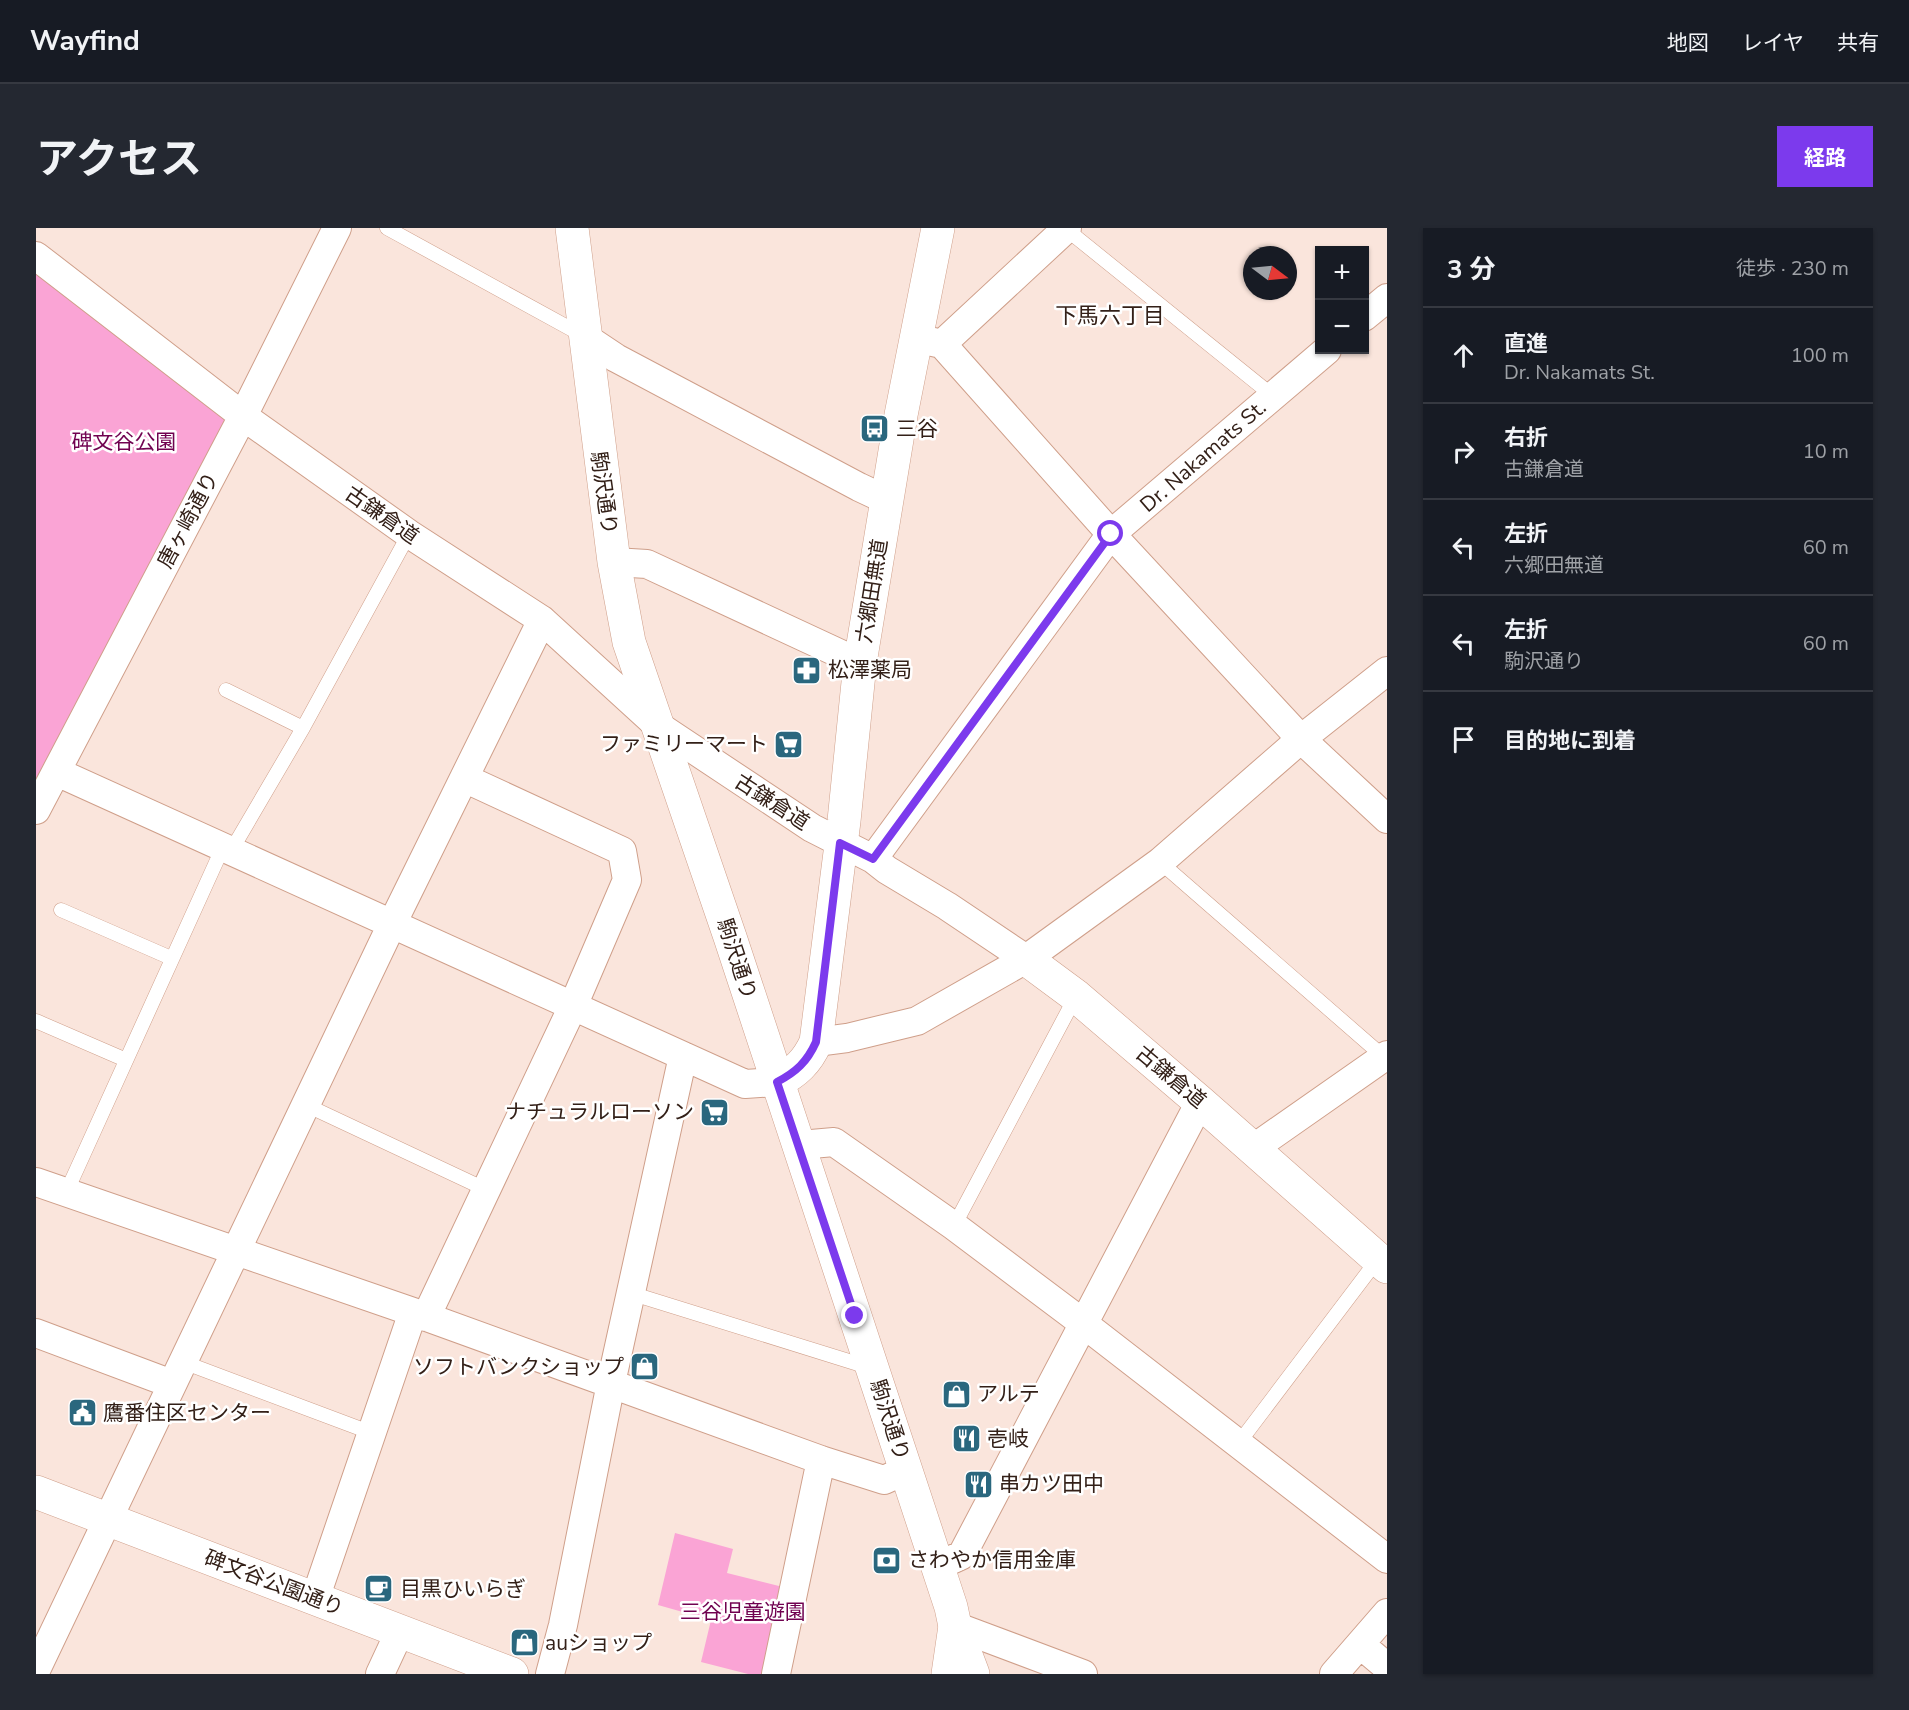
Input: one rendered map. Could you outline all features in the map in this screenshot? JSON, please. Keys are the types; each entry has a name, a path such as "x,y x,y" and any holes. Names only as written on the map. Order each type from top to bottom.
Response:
{"street":[{"name":"唐ヶ崎通り","path":"36,810 243,416 337,228"},
{"name":"駒沢通り","path":"572,228 614,562 629,642 800,1145 938,1566 955,1626 973,1674"},
{"name":"六郷田無道","path":"777,1082 795,1073 809,1058 816,1042 860,663 887,497 928,341 938,228"},
{"path":"1067,229 928,341 1301,739 1387,819"},
{"name":"古鎌倉道","path":"36,256 243,416 409,534 542,620 657,725 812,828 873,859 947,906 1076,996 1254,1148 1383,1263"},
{"path":"1369,314 1387,298"},
{"path":"586,338 616,358 859,487 876,495 887,497"},
{"name":"Dr. Nakamats St.","path":"873,859 1111,534 1322,354"},
{"path":"614,562 647,564 860,663"},
{"path":"36,1671 392,924 542,620"},
{"path":"816,1042 846,1038 917,1021 1026,959 1160,862 1301,739 1387,671"},
{"path":"57,772 745,1084 777,1082"},
{"path":"315,1599 372,1433 419,1315 485,1190 573,1006 627,880 622,851 464,778"},
{"path":"550,1674 563,1625 611,1383 683,1056"},
{"path":"1254,1148 1386,1057"},
{"path":"938,1566 962,1555 1085,1325 1200,1102"},
{"path":"800,1145 834,1142 954,1226 1387,1559"},
{"path":"36,1182 419,1315 821,1460 884,1480 906,1470"},
{"path":"36,1333 177,1373"},
{"path":"776,1674 821,1460"},
{"name":"碑文谷公園通り","path":"36,1492 512,1674"},
{"path":"1334,1674 1387,1613"},
{"path":"948,1674 955,1626 1083,1674"},
{"path":"380,1674 400,1631"},
{"path":"1361,1645 1387,1667"}],"lane":[{"path":"387,228 586,338"},
{"path":"1067,229 1273,396"},
{"path":"66,1192 171,958 227,849 303,728 409,534"},
{"path":"226,690 303,728"},
{"path":"1160,862 1386,1057"},
{"path":"61,910 171,958"},
{"path":"954,1226 1076,996"},
{"path":"36,1021 126,1060"},
{"path":"306,1105 485,1190"},
{"path":"1238,1444 1383,1263"},
{"path":"630,1293 873,1368"},
{"path":"177,1373 372,1433"},
{"path":"36,1671 43,1674"}],"green space":[{"name":"碑文谷公園","path":"36,265 236,419 36,792"},
{"name":"三谷児童遊園","path":"675,1533 733,1549 727,1573 783,1587 763,1674 748,1674 701,1662 711,1620 658,1605"}],"place":[{"name":"三谷","path":"875,429"},
{"name":"松澤薬局","path":"807,670"},
{"name":"ファミリーマート","path":"789,744"},
{"name":"ナチュラルローソン","path":"715,1112"},
{"name":"ソフトバンクショップ","path":"645,1367"},
{"name":"アルテ","path":"956,1394"},
{"name":"鷹番住区センター","path":"82,1413"},
{"name":"壱岐","path":"966,1439"},
{"name":"串カツ田中","path":"978,1484"},
{"name":"さわやか信用金庫","path":"887,1560"},
{"name":"目黒ひいらぎ","path":"379,1589"},
{"name":"auショップ","path":"524,1643"}],"district":[{"name":"下馬六丁目","path":"1110,315"}],"route":[{"path":"855,1316 800,1145 777,1082 795,1073 809,1058 816,1042 840,843 873,859 1111,534"}]}
